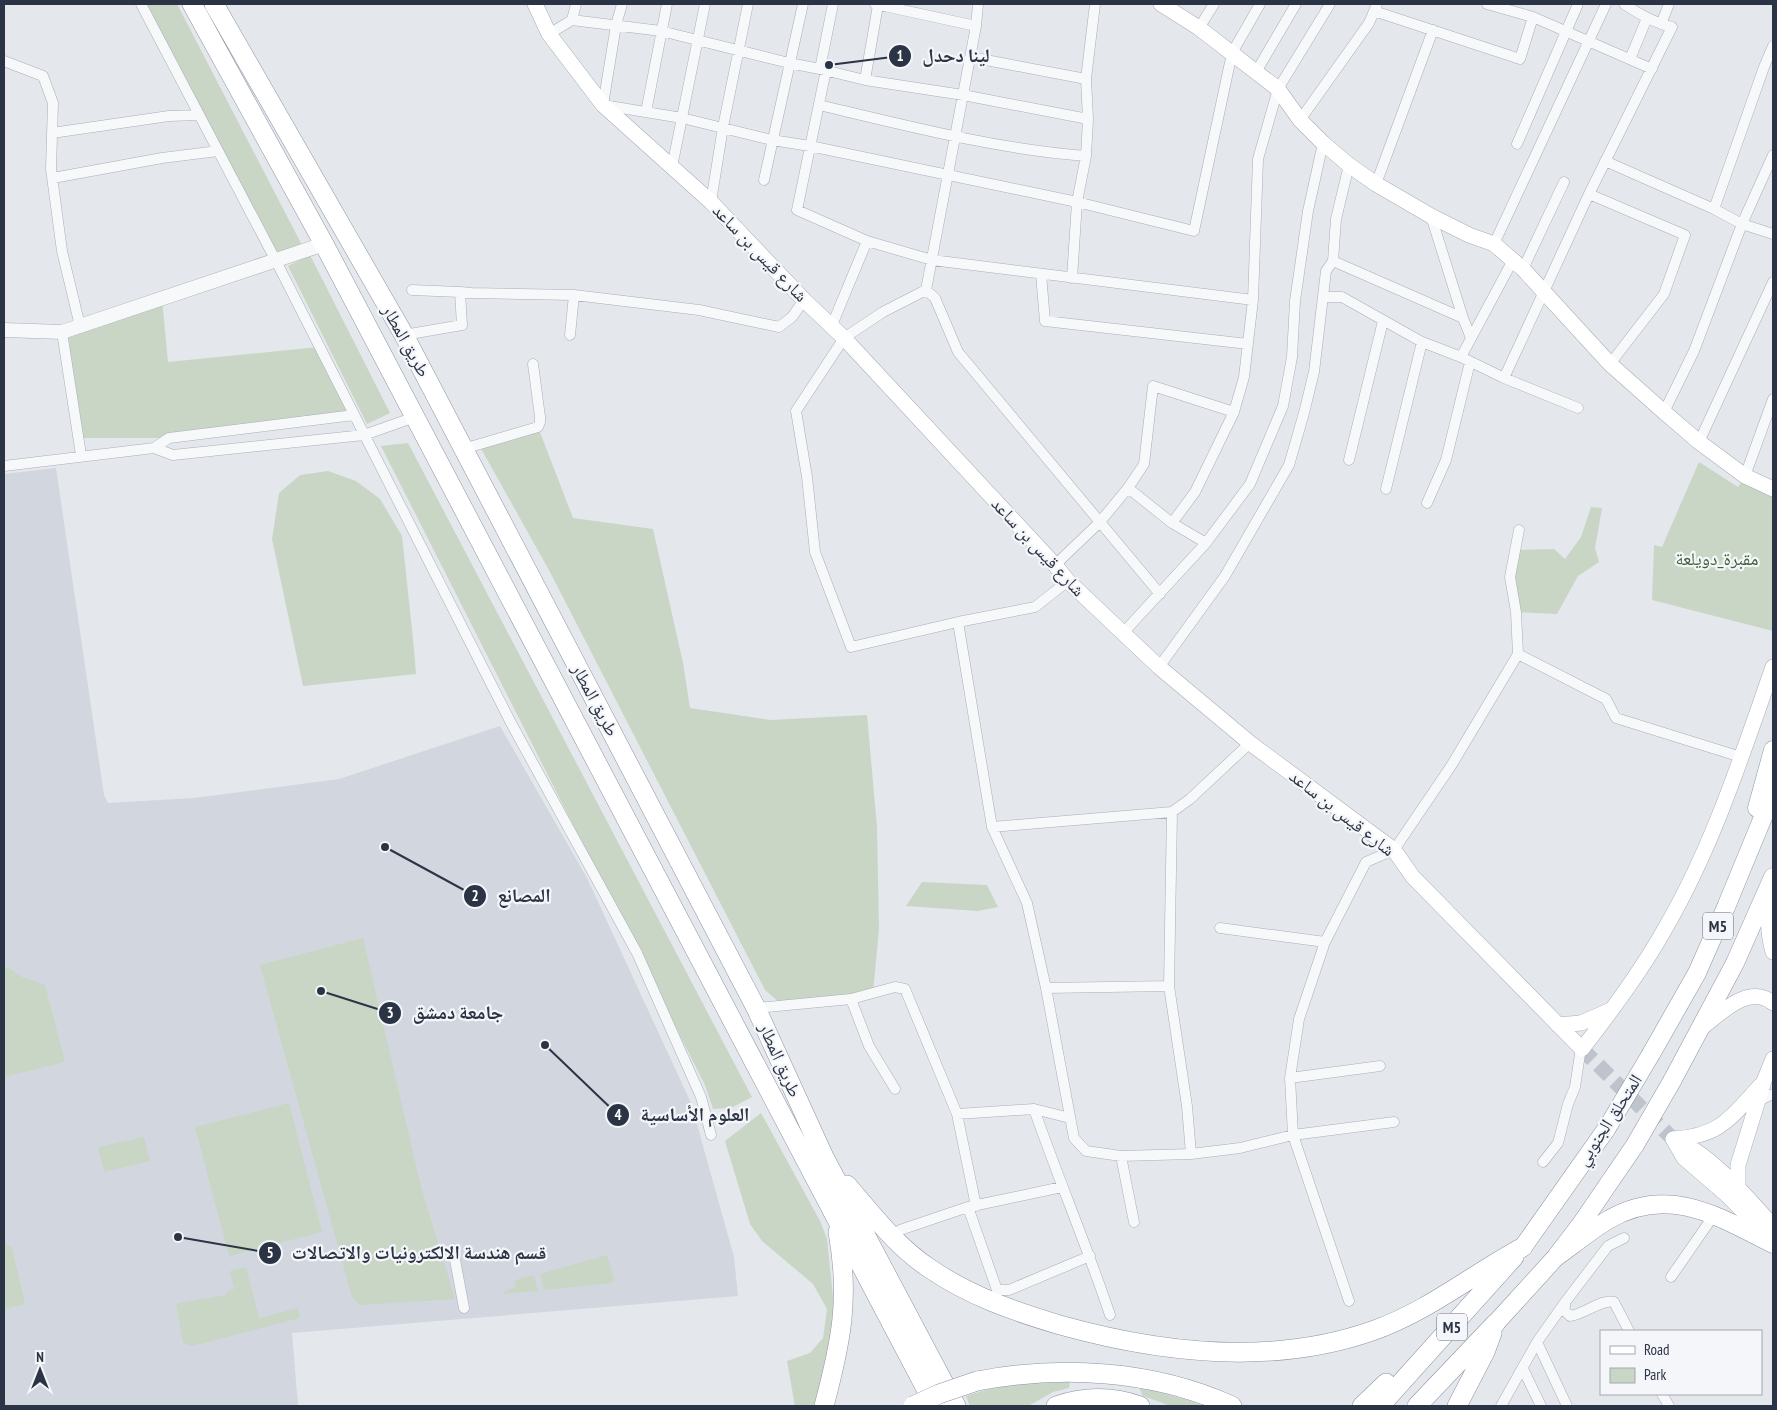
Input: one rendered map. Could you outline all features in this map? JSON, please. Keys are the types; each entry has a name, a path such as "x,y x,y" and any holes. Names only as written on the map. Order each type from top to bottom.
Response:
{"highway":[{"name":"طريق المطار","path":"192,4 324,244 935,1406"},
{"name":"طريق المطار","path":"214,4 404,335 756,1008 824,1157 956,1406"},
{"path":"1726,907 1773,750"},
{"name":"المتحلق الجنوبي","path":"1380,1406 1523,1247 1607,1128 1696,973 1726,907 1773,793"},
{"name":"المتحلق الجنوبي","path":"1417,1406 1496,1324 1555,1258 1581,1224 1635,1145 1672,1081 1735,963 1771,882"},
{"path":"824,1157 893,1239 928,1267 965,1290 1002,1307 1028,1316 1112,1338 1164,1347 1219,1352 1267,1351 1306,1348 1351,1338 1410,1314 1523,1247"},
{"path":"1555,1258 1619,1215 1655,1205 1679,1205 1697,1209 1773,1243"},
{"path":"824,1406 840,1343 844,1306 843,1268 832,1212"},
{"path":"1458,1406 1485,1352 1496,1324"},
{"path":"1362,1406 1400,1369 1416,1366"},
{"path":"913,1406 945,1391 977,1381 1003,1376 1082,1372 1158,1382 1232,1406"},
{"path":"1056,1406 1077,1400 1101,1398 1140,1406"}],"main road":[{"name":"شارع قيس بن ساعد","path":"535,4 549,34 603,105 711,202 804,300 832,325 1068,581 1159,667 1250,743 1394,850 1413,877 1582,1049"},
{"path":"1163,4 1199,28 1278,89 1300,120 1349,165 1376,184 1431,216 1469,235 1494,244 1518,264 1610,364 1664,412 1699,442 1746,476 1773,489"},
{"path":"1582,1049 1612,1009 1667,927 1704,851 1741,757 1773,667"},
{"name":"المتحلق الجنوبي","path":"1771,882 1768,923 1773,952"},
{"name":"المتحلق الجنوبي","path":"1700,1029 1746,997 1760,996 1773,1003"},
{"path":"1558,1025 1581,1023 1612,1009"},
{"path":"1738,1187 1738,1165 1764,1081 1773,1059"},
{"path":"1673,1139 1701,1136 1720,1127 1731,1118 1764,1081"},
{"path":"1673,1139 1694,1149 1738,1187 1773,1226"},
{"path":"1673,1139 1684,1158 1727,1195 1773,1243"}],"street":[{"path":"141,4 276,261 511,723 637,953 701,1096 711,1135"},
{"path":"572,20 576,4"},
{"path":"622,4 616,25 603,105 682,118 772,140 810,146 1077,202 1194,231 1232,53 1260,4"},
{"path":"646,112 667,4"},
{"path":"672,167 705,4"},
{"path":"711,202 723,127 748,4"},
{"path":"764,180 803,4"},
{"path":"833,4 819,105 798,210 867,241 932,260 1253,300"},
{"path":"865,80 876,4 976,26"},
{"path":"926,290 976,26 978,4"},
{"path":"1072,278 1077,202 1086,156 1088,119 1086,79 1095,4"},
{"path":"1199,28 1214,4"},
{"path":"1256,72 1296,4"},
{"path":"1172,523 1195,492 1234,412 1244,377 1253,300 1258,159 1278,89 1330,4"},
{"path":"1486,4 1533,17 1652,69"},
{"path":"1517,144 1578,4"},
{"path":"1494,244 1606,4"},
{"path":"1504,378 1588,194 1672,27 1647,18 1624,4"},
{"path":"1661,24 1669,4"},
{"path":"1300,120 1369,23 1376,7 1433,30 1520,59 1533,17"},
{"path":"1630,59 1647,18"},
{"path":"549,34 572,20 661,31 865,80 963,95 1088,119"},
{"path":"1376,184 1433,30"},
{"path":"1714,209 1773,46"},
{"path":"970,57 1086,79"},
{"path":"4,62 43,76 53,103 53,178 62,251 80,326"},
{"path":"819,105 955,137 1045,153 1086,156"},
{"path":"52,133 169,116 199,115"},
{"path":"1123,633 1206,543 1250,484 1283,406 1292,357 1295,301 1308,211 1323,143"},
{"path":"53,178 162,158 218,151"},
{"path":"1664,412 1694,351 1742,224 1773,155"},
{"path":"1606,161 1714,209 1742,224 1773,234"},
{"path":"1159,667 1225,576 1289,465 1314,372 1326,271 1333,261 1336,219 1349,165"},
{"path":"1428,504 1446,460 1471,338 1518,264 1564,182"},
{"path":"1588,194 1685,235 1664,294 1610,364"},
{"path":"1431,216 1471,338"},
{"path":"832,325 867,241"},
{"path":"4,330 62,332 324,244"},
{"path":"1333,261 1463,318"},
{"path":"1041,274 1045,321 1248,344"},
{"path":"1699,442 1773,282"},
{"path":"412,290 471,294 574,295 699,310 779,327 792,317 804,300"},
{"path":"926,290 935,298 958,352 1160,594"},
{"path":"926,290 883,312 844,338 796,411 807,477 816,552 851,647 958,622 1035,607 1068,581"},
{"path":"404,335 462,325 460,292"},
{"path":"570,335 574,295"},
{"path":"1323,297 1342,297 1422,342 1578,408"},
{"path":"1350,460 1383,321"},
{"path":"62,332 81,456"},
{"path":"1386,489 1422,342"},
{"path":"463,449 538,427 540,417 533,364"},
{"path":"1055,565 1099,523 1128,488 1144,464 1153,386 1234,412"},
{"path":"1746,476 1773,399"},
{"path":"154,448 169,438 354,415"},
{"path":"4,466 154,448 173,455 364,435 415,417"},
{"path":"1128,488 1172,523 1206,543"},
{"path":"1349,1301 1293,1135 1290,1078 1299,1018 1325,942 1366,862 1394,850 1451,766 1518,654 1516,612 1510,577 1519,530"},
{"path":"958,622 992,826 1027,902 1046,988 1074,1138 1086,1151 1121,1156 1191,1154 1240,1148 1293,1135 1394,1122"},
{"path":"1518,654 1606,699 1616,718 1741,757"},
{"path":"992,826 1172,812 1190,799 1250,743"},
{"path":"1172,812 1169,986 1187,1106 1191,1154"},
{"path":"1220,928 1325,942"},
{"path":"1046,988 1169,986"},
{"path":"756,1008 850,999 895,987 905,989 957,1114 972,1206 997,1290 1009,1290 1090,1256"},
{"path":"850,999 869,1046 895,1089"},
{"path":"1543,1162 1558,1144 1568,1104 1575,1087 1582,1049"},
{"path":"1290,1078 1380,1066"},
{"path":"1758,1101 1773,1094"},
{"path":"957,1114 1034,1109 1070,1118"},
{"path":"1034,1109 1090,1256 1110,1315"},
{"path":"1121,1156 1134,1222"},
{"path":"900,1230 972,1206 1062,1186"},
{"path":"1671,1277 1714,1215"},
{"path":"1501,1406 1537,1342 1566,1301 1608,1246 1624,1238"},
{"path":"453,1249 464,1308"},
{"path":"1566,1301 1565,1313 1570,1316 1612,1301 1628,1330"},
{"path":"1537,1342 1567,1406"},
{"path":"1523,1369 1541,1406"},
{"path":"1663,1395 1669,1406"}],"shaded area":[{"path":"56,468 104,795 108,803 194,798 339,779 500,726 587,878 691,1103 734,1257 738,1296 292,1333 298,1406 4,1406 4,474"}],"green space":[{"path":"141,4 177,4 305,251 276,261"},
{"path":"310,255 390,413 367,424 288,266"},
{"path":"162,299 168,362 319,347 354,415 169,438 79,438 62,332"},
{"path":"538,427 573,518 653,529 683,663 690,708 770,720 867,715 877,827 879,929 873,993 780,1003 765,990 550,572 479,445"},
{"path":"408,443 752,1097 731,1108 713,1109 705,1085 381,446"},
{"name":"مقبرة_دويلعة","path":"1699,462 1738,487 1745,476 1773,489 1773,631 1652,600 1654,545 1662,547"},
{"path":"328,471 356,481 380,499 402,536 416,674 303,686 272,539 279,493 300,475"},
{"path":"1591,507 1602,508 1595,548 1599,562 1578,576 1557,614 1516,612 1510,577 1515,550 1554,549 1565,559 1581,537"},
{"path":"922,882 987,885 998,907 978,911 906,906"},
{"path":"363,938 421,1187 455,1299 360,1305 352,1297 260,965"},
{"path":"4,967 9,968 22,977 45,985 65,1062 4,1077"},
{"path":"289,1103 322,1232 229,1256 195,1127"},
{"path":"761,1113 820,1221 827,1239 834,1307 831,1347 815,1406 795,1406 787,1361 810,1353 823,1338 827,1309 813,1284 762,1241 750,1224 725,1141"},
{"path":"144,1137 150,1161 104,1172 98,1147"},
{"path":"4,1241 12,1248 25,1304 4,1309"},
{"path":"607,1255 614,1279 612,1283 544,1290 540,1274"},
{"path":"246,1267 259,1318 298,1308 300,1318 192,1346 183,1343 176,1304 226,1295 228,1291 234,1289 230,1271"},
{"path":"534,1275 538,1291 503,1294 506,1290 516,1287 514,1281"},
{"path":"1070,1382 1069,1388 1053,1392 1028,1406 970,1406 966,1396 992,1388 1030,1383"},
{"path":"1139,1387 1204,1406 1171,1406 1143,1396"}],"tunnel":[{"path":"1582,1049 1673,1139"}],"place":[{"name":"لينا دحدل","path":"829,65"},
{"name":"المصانع","path":"385,847"},
{"name":"جامعة دمشق","path":"321,991"},
{"name":"العلوم الأساسية","path":"545,1045"},
{"name":"قسم هندسة الالكترونيات والاتصالات","path":"178,1237"}]}
